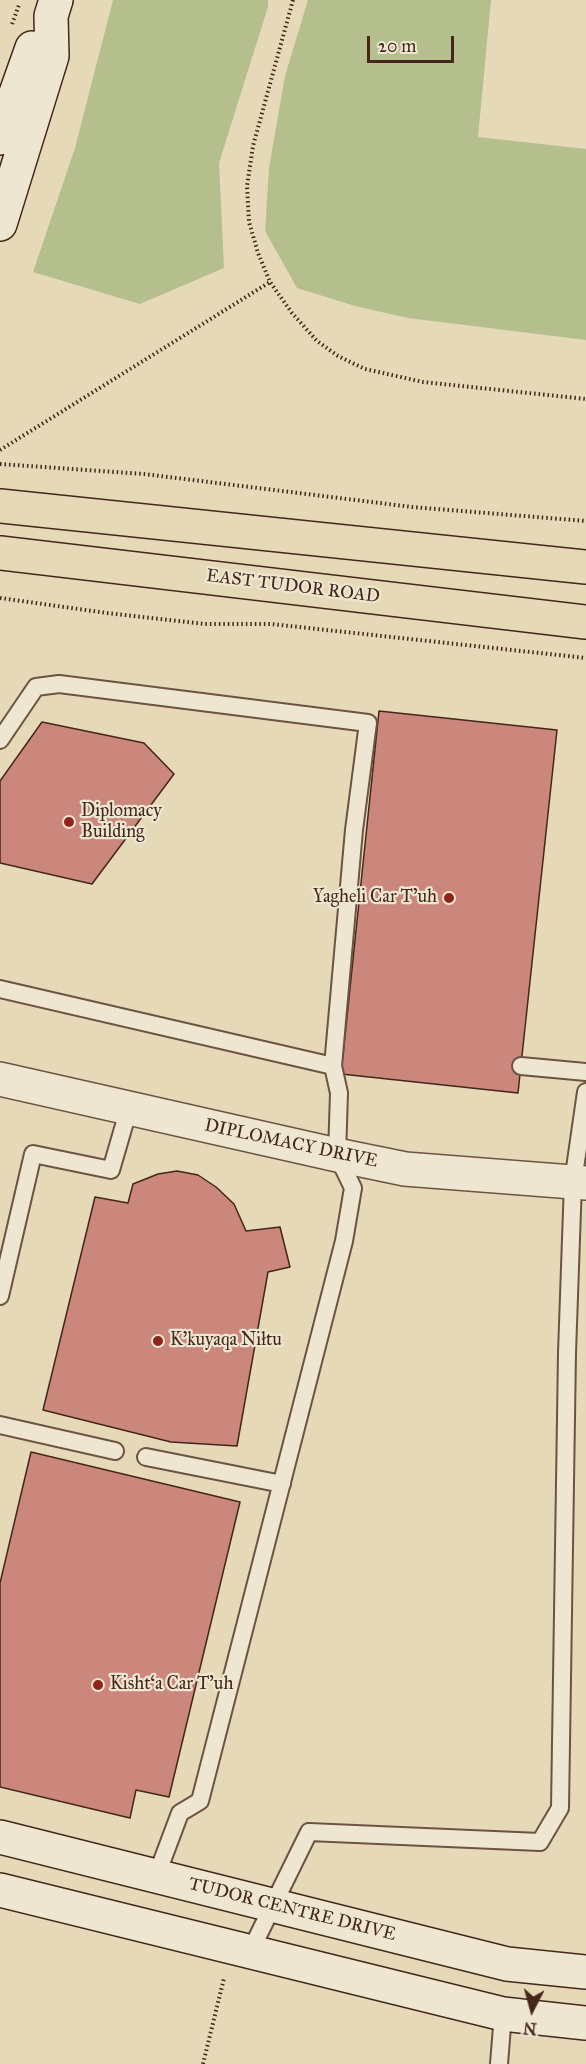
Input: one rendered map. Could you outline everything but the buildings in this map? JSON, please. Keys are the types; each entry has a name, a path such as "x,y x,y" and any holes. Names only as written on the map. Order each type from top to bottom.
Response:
{"main road":[{"path":"0,506 586,567"},
{"name":"EAST TUDOR ROAD","path":"0,553 586,622"}],"street":[{"path":"0,138 36,36 53,8"},
{"path":"0,224 52,56 53,8"},
{"name":"DIPLOMACY DRIVE","path":"0,1079 405,1169 579,1182"},
{"name":"TUDOR CENTRE DRIVE","path":"0,1837 507,1964 586,1972"},
{"path":"0,1890 502,2014 586,2023"}],"lane":[{"path":"0,740 36,687 59,684 368,723 354,830 333,1065 339,1093 337,1155 353,1188 344,1241 200,1801 180,1813 162,1861 159,1877"},
{"path":"0,989 333,1065"},
{"path":"521,1066 586,1072"},
{"path":"250,1952 309,1832 540,1842 560,1808 579,1182 586,1092"},
{"path":"0,1296 33,1154 111,1170 129,1108"},
{"path":"0,1425 116,1451"},
{"path":"146,1457 282,1484"},
{"path":"499,2064 502,2014"}],"path":[{"path":"293,0 253,146 247,186 249,222 258,253 270,282 292,313 318,341 338,356 365,369 423,382 586,399"},
{"path":"0,450 270,282"},
{"path":"0,464 144,474 412,507 586,521"},
{"path":"0,598 205,624 271,624 586,658"},
{"path":"203,2064 224,1978"}],"green space":[{"path":"113,0 268,0 268,7 219,163 224,268 140,304 33,272 75,148"},
{"path":"308,0 491,0 478,137 586,149 586,340 408,318 355,306 297,288 265,231 269,168 285,76"}],"place":[{"name":"Diplomacy Building","path":"69,822"},
{"name":"Yagheli Car T’uh","path":"449,898"},
{"name":"K’kuyaqa Niłtu","path":"158,1341"},
{"name":"Kisht‘a Car T’uh","path":"98,1685"}]}
